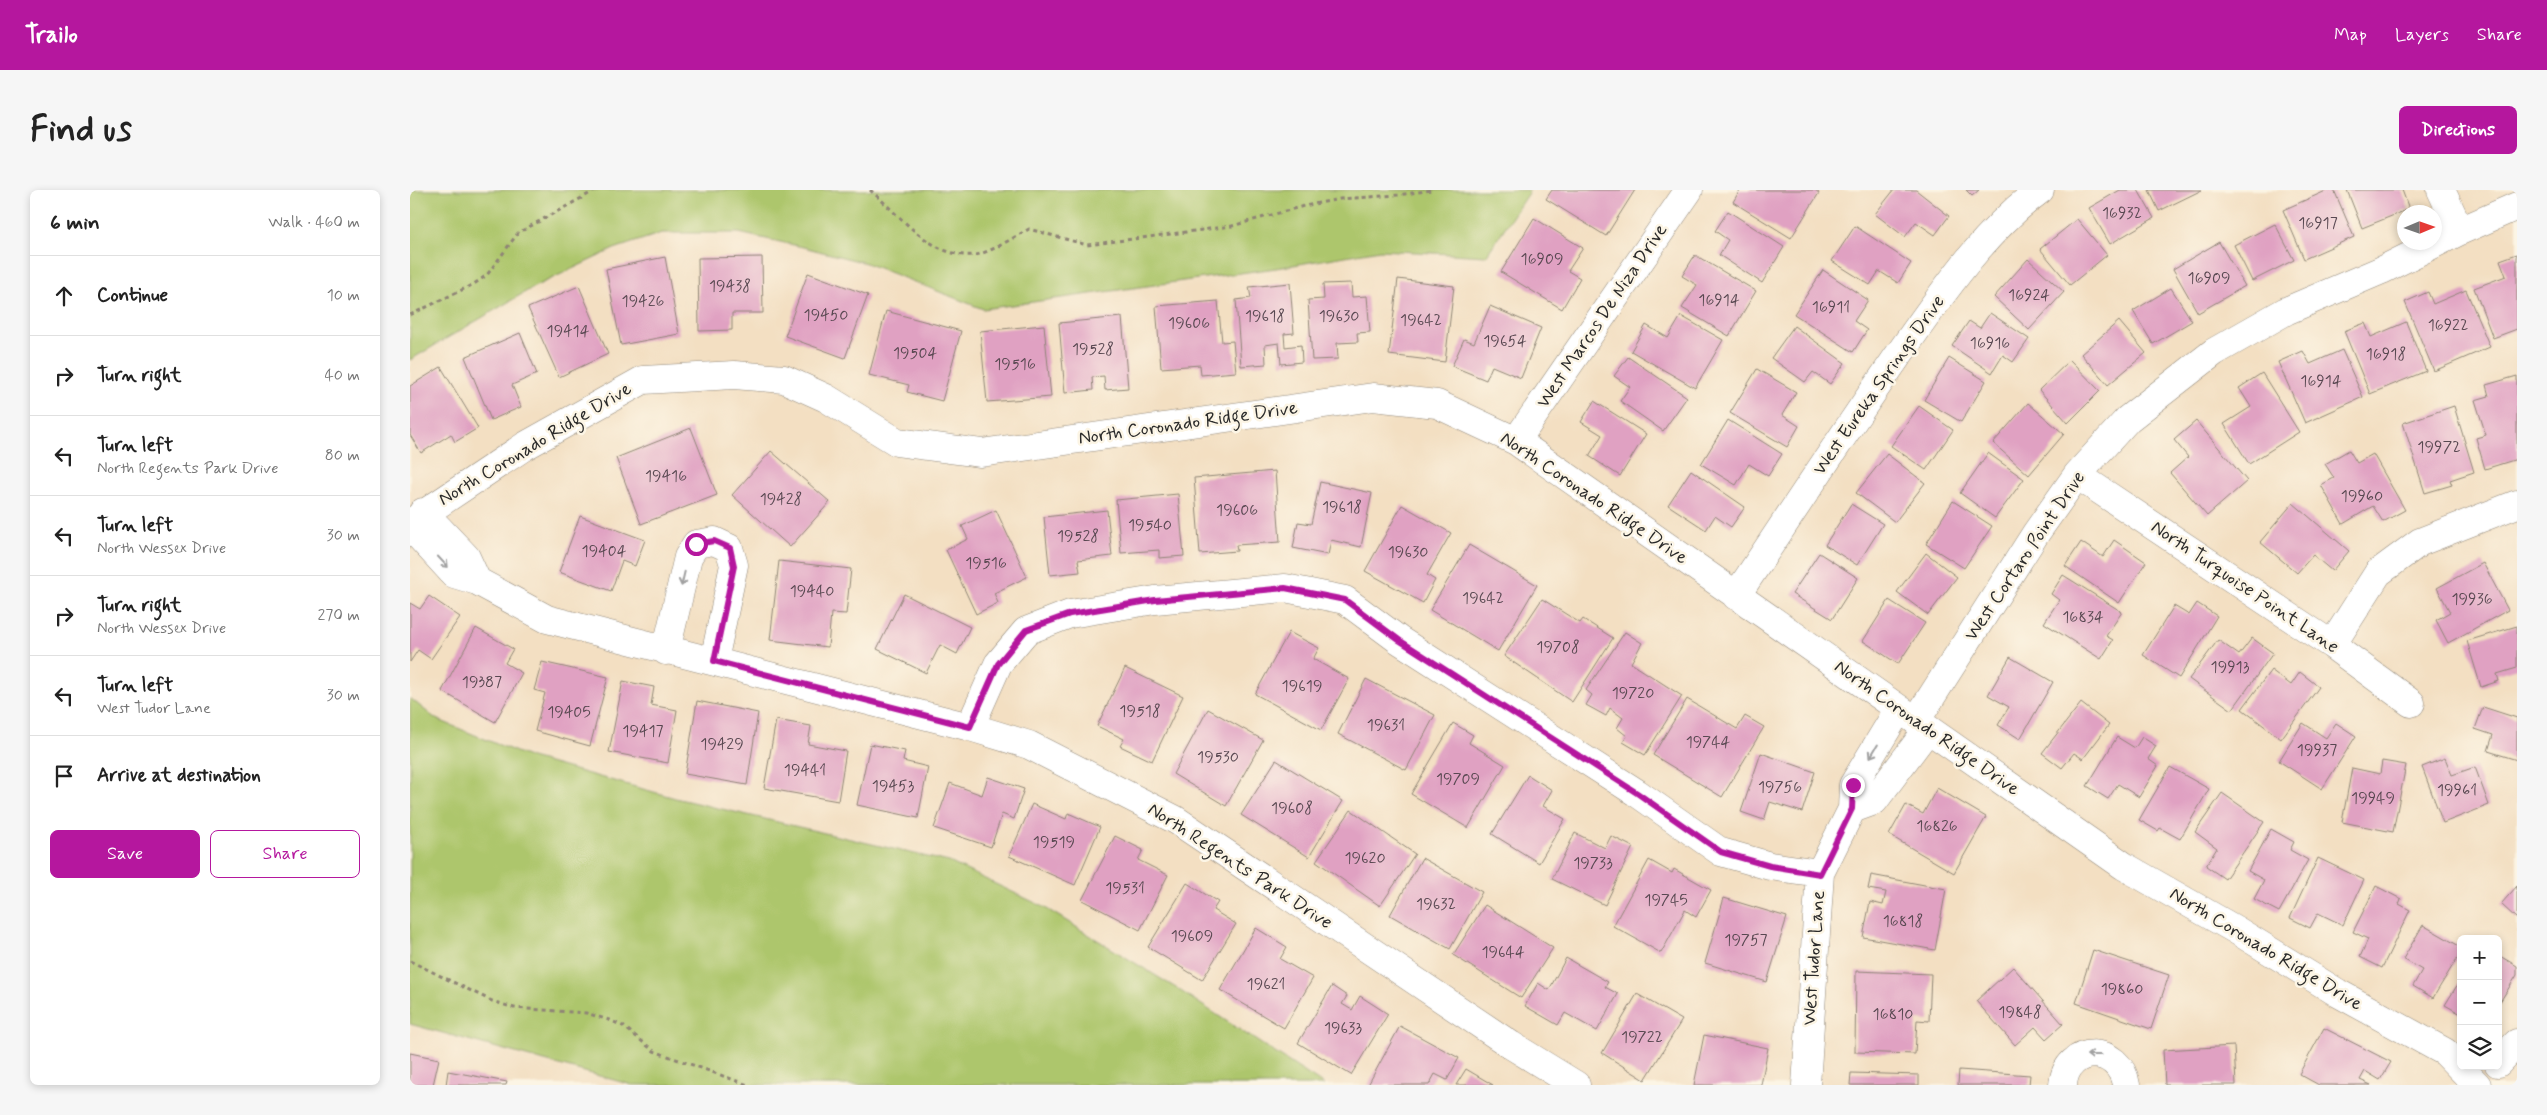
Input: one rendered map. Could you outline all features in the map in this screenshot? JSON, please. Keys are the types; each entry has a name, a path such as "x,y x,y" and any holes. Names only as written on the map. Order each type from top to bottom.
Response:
{"street":[{"name":"West Marcos De Niza Drive","path":"1516,441 1689,190"},
{"name":"West Eureka Springs Drive","path":"1736,596 1886,373 1958,271 2026,200 2040,190"},
{"path":"2441,190 2460,231"},
{"name":"West Cortaro Point Drive","path":"1914,720 2036,533 2077,475 2128,419 2214,352 2286,311 2382,270 2460,231 2517,206"},
{"name":"North Coronado Ridge Drive","path":"414,520 525,446 642,380 734,375 784,379 826,398 897,442 981,453 1373,397 1438,404 1516,441 2124,866 2236,930 2338,993 2445,1052 2478,1085"},
{"name":"North Turquoise Point Lane","path":"2077,475 2332,645 2411,702"},
{"path":"2332,645 2378,573 2420,542 2517,504"},
{"name":"North Regents Park Drive","path":"414,520 454,574 477,581 547,619 666,651 714,661 970,727 1029,745 1176,820 1511,1045 1576,1085"},
{"path":"666,651 688,557 696,544 714,541 730,548 734,566 714,661"},
{"path":"970,727 998,664 1026,630 1070,614 1155,600 1285,588 1345,600 1399,640 1628,788 1721,852 1770,866 1820,874"},
{"name":"West Tudor Lane","path":"1806,1085 1820,874 1852,809 1853,785 1914,720"},
{"path":"2502,1059 2517,1043"},
{"path":"2063,1085 2067,1069 2073,1062 2090,1054 2102,1055 2119,1066 2126,1085"},
{"path":"2478,1085 2492,1070"}],"path":[{"path":"410,315 474,284 487,275 518,233 596,190"},
{"path":"870,190 928,241 951,253 975,256 1030,229 1087,245 1232,226 1304,206 1340,199 1398,196 1432,190"},
{"path":"410,961 492,1001 514,1008 586,1013 609,1020 623,1026 654,1051 748,1085"}],"green space":[{"path":"410,190 1530,190 1486,256 1380,250 1276,268 983,309 866,263 803,247 739,233 662,233 614,249 534,287 410,360"},
{"path":"410,698 436,719 531,758 679,799 949,862 1042,906 1176,988 1324,1085 632,1085 410,1024"}],"building":[{"path":"1552,190 1635,190 1606,236 1546,199"},
{"path":"1740,190 1815,190 1819,193 1791,238 1733,202"},
{"path":"1894,190 1916,190 1949,216 1935,235 1916,222 1905,237 1875,214"},
{"path":"1966,190 1979,190 1972,196"},
{"path":"2120,190 2138,190 2154,218 2110,244 2089,208"},
{"path":"2149,190 2202,190 2159,211"},
{"path":"2328,190 2334,190 2354,237 2304,259 2283,210"},
{"path":"2347,190 2402,190 2408,205 2397,205 2397,214 2362,228"},
{"path":"1728,211 1784,247 1762,283 1719,255 1728,240 1715,231"},
{"path":"1534,218 1583,248 1568,271 1580,278 1562,309 1501,272"},
{"path":"2077,219 2107,255 2070,285 2040,249"},
{"path":"2275,224 2294,260 2252,281 2234,245"},
{"path":"1855,226 1911,263 1898,283 1879,271 1870,285 1832,261"},
{"path":"2219,242 2245,286 2198,313 2173,269"},
{"path":"2517,254 2517,329 2493,338 2474,288 2506,276 2500,260"},
{"path":"1695,255 1756,291 1729,336 1682,308 1697,285 1682,276"},
{"path":"665,257 679,334 621,345 606,269"},
{"path":"762,257 763,313 732,313 732,330 699,331 698,258"},
{"path":"2028,259 2064,292 2029,330 1994,297"},
{"path":"1823,270 1868,300 1854,321 1867,330 1853,352 1794,314"},
{"path":"808,273 868,295 845,358 785,336"},
{"path":"1398,279 1454,286 1445,362 1389,355"},
{"path":"1290,283 1294,333 1284,334 1285,347 1301,345 1302,362 1281,364 1279,343 1265,345 1266,364 1241,366 1236,300 1251,298 1249,287"},
{"path":"1351,283 1352,297 1367,296 1370,332 1357,333 1358,342 1337,343 1338,359 1312,360 1308,300 1324,299 1323,284"},
{"path":"579,286 608,354 559,377 528,308"},
{"path":"2171,288 2192,321 2153,344 2133,311"},
{"path":"2466,290 2490,347 2434,371 2405,302 2428,292 2433,304"},
{"path":"1218,301 1222,342 1233,341 1236,372 1201,375 1200,365 1161,368 1156,306"},
{"path":"1490,306 1541,328 1521,378 1492,366 1486,380 1452,366 1464,339 1474,343"},
{"path":"886,311 961,331 942,401 907,392 909,385 869,375"},
{"path":"1990,313 2029,339 2013,362 2003,355 1992,373 1952,346 1969,321 1980,328"},
{"path":"1681,316 1723,340 1695,388 1631,351 1646,325 1668,338"},
{"path":"1122,317 1128,388 1105,390 1104,376 1092,377 1093,390 1065,393 1059,323"},
{"path":"2119,321 2146,353 2108,385 2081,354"},
{"path":"2406,322 2426,371 2370,394 2344,331 2365,323 2371,337"},
{"path":"1044,325 1051,397 987,402 980,331"},
{"path":"1794,326 1845,363 1830,384 1813,372 1805,382 1771,358"},
{"path":"520,333 537,374 512,385 521,407 491,420 465,357"},
{"path":"2342,350 2363,397 2305,423 2278,362 2303,351 2310,364"},
{"path":"1628,357 1687,397 1663,431 1620,401 1630,387 1614,376"},
{"path":"1949,358 1986,381 1961,422 1924,400"},
{"path":"2070,360 2100,391 2068,423 2039,390"},
{"path":"441,367 478,428 455,442 451,434 421,453 410,435 410,386"},
{"path":"1757,369 1796,392 1782,415 1799,426 1787,447 1730,413"},
{"path":"2262,373 2299,432 2249,464 2224,424 2251,407 2239,388"},
{"path":"2517,376 2517,459 2485,469 2476,438 2486,435 2475,400 2489,396 2486,385"},
{"path":"1594,401 1646,434 1620,476 1589,456 1602,435 1581,422"},
{"path":"2028,403 2064,434 2029,475 1993,443"},
{"path":"1919,406 1953,430 1926,470 1891,446"},
{"path":"2454,406 2474,472 2450,480 2452,485 2425,493 2403,423"},
{"path":"1728,420 1782,454 1768,476 1749,464 1736,485 1701,464"},
{"path":"2196,421 2247,481 2207,516 2170,473 2188,457 2174,440"},
{"path":"691,428 717,495 641,524 616,458"},
{"path":"2349,450 2357,463 2373,454 2405,510 2383,522 2373,506 2343,524 2321,485 2334,478 2325,464"},
{"path":"771,451 830,502 790,547 732,495"},
{"path":"1988,453 2024,479 1995,518 1960,493"},
{"path":"1887,454 1925,483 1895,522 1856,493"},
{"path":"1691,470 1745,507 1731,527 1715,516 1706,530 1668,505"},
{"path":"1275,471 1280,542 1236,545 1237,551 1200,554 1194,478"},
{"path":"1320,482 1372,493 1361,547 1331,540 1328,555 1293,548 1298,522 1311,524"},
{"path":"1178,494 1184,556 1159,558 1159,550 1121,553 1116,500"},
{"path":"1953,501 1992,526 1964,568 1926,544"},
{"path":"2293,503 2349,551 2332,571 2313,555 2297,573 2260,542"},
{"path":"1851,504 1883,524 1857,565 1825,545"},
{"path":"1402,505 1451,533 1427,575 1435,580 1423,603 1365,571"},
{"path":"996,510 1027,577 994,593 998,603 976,614 946,550 968,539 962,526"},
{"path":"1107,510 1112,556 1078,560 1080,572 1050,575 1044,517"},
{"path":"580,516 645,540 635,566 622,561 611,591 559,572"},
{"path":"2114,540 2146,562 2119,603 2065,566 2081,542 2103,557"},
{"path":"1469,545 1537,585 1498,651 1430,610"},
{"path":"1819,553 1858,578 1832,619 1792,594"},
{"path":"1926,553 1957,577 1928,615 1897,592"},
{"path":"779,561 851,569 846,614 831,613 828,647 770,640"},
{"path":"2483,563 2508,610 2448,643 2436,620 2450,612 2437,588"},
{"path":"2063,575 2122,612 2106,636 2113,640 2101,659 2044,623 2059,600 2051,594"},
{"path":"904,594 970,627 957,654 940,645 926,673 877,649"},
{"path":"429,596 460,617 431,659 418,650 410,662 410,603 420,609"},
{"path":"1542,599 1580,623 1583,619 1613,638 1572,702 1504,656"},
{"path":"1889,600 1925,623 1898,664 1863,641"},
{"path":"2197,603 2217,616 2179,678 2143,655 2174,606 2189,615"},
{"path":"2517,626 2517,668 2497,674 2499,681 2481,687 2467,641"},
{"path":"476,628 513,649 505,663 522,673 495,722 442,691"},
{"path":"1289,632 1319,648 1313,659 1349,679 1321,730 1255,694"},
{"path":"1625,632 1642,643 1631,663 1682,696 1645,755 1623,742 1627,736 1617,728 1623,718 1610,708 1606,716 1586,705 1592,695 1586,690"},
{"path":"2252,638 2273,653 2232,710 2189,679 2218,640 2239,655"},
{"path":"2010,657 2053,682 2020,739 1998,725 2009,707 1988,695"},
{"path":"542,662 608,677 590,746 535,731 545,693 534,690"},
{"path":"1125,668 1183,696 1152,761 1120,746 1124,739 1097,726"},
{"path":"2271,670 2291,685 2300,672 2319,687 2281,739 2242,709"},
{"path":"1366,679 1435,715 1406,770 1338,734"},
{"path":"623,681 654,687 651,705 677,710 668,763 609,752"},
{"path":"1687,699 1737,729 1745,716 1764,727 1722,797 1653,755"},
{"path":"697,701 758,713 747,785 685,774"},
{"path":"2081,703 2109,725 2083,759 2074,753 2062,768 2042,753"},
{"path":"2483,707 2517,718 2517,760 2488,751 2493,735 2475,729"},
{"path":"1208,709 1263,740 1226,806 1173,774"},
{"path":"776,720 811,726 808,744 846,751 838,801 764,788"},
{"path":"1453,723 1473,735 1469,743 1505,765 1468,828 1411,794"},
{"path":"2303,723 2326,738 2336,723 2356,736 2322,789 2279,761"},
{"path":"2117,737 2135,748 2142,737 2156,746 2148,759 2158,766 2139,797 2118,784 2108,799 2087,786"},
{"path":"870,744 905,751 903,761 928,767 918,818 857,805"},
{"path":"1761,753 1815,772 1802,812 1770,802 1764,820 1741,812"},
{"path":"2445,758 2452,775 2475,767 2489,805 2443,823 2422,767"},
{"path":"1276,760 1343,801 1309,857 1241,815"},
{"path":"2382,761 2406,765 2393,832 2342,822 2352,768 2380,774"},
{"path":"2170,767 2209,789 2180,839 2160,828 2158,831 2139,820"},
{"path":"1528,775 1552,790 1543,806 1565,819 1539,863 1492,834"},
{"path":"988,777 1024,789 1014,819 1002,814 991,847 934,828 950,783 982,795"},
{"path":"1937,788 1986,817 1954,873 1889,835 1906,805 1923,814"},
{"path":"2222,793 2264,822 2225,879 2206,866 2217,848 2195,832"},
{"path":"1032,804 1066,819 1068,813 1100,827 1075,885 1009,856"},
{"path":"1351,810 1415,854 1380,906 1316,861"},
{"path":"2271,829 2294,842 2290,850 2308,860 2279,912 2254,899 2264,880 2248,871"},
{"path":"1575,833 1605,848 1611,836 1633,847 1605,905 1552,879"},
{"path":"1115,836 1143,850 1138,860 1168,875 1140,930 1082,900"},
{"path":"1422,858 1482,892 1450,949 1390,915"},
{"path":"2318,858 2364,880 2343,925 2318,913 2310,928 2290,918"},
{"path":"1649,860 1672,873 1674,869 1711,890 1696,917 1685,910 1661,953 1613,926"},
{"path":"1871,875 1946,889 1935,950 1863,937 1870,902 1883,905 1886,892 1868,889"},
{"path":"1187,883 1218,902 1213,910 1236,924 1202,980 1148,947"},
{"path":"2376,886 2401,899 2399,904 2410,910 2382,968 2360,957 2368,939 2353,932"},
{"path":"2517,886 2517,919 2501,904"},
{"path":"1724,898 1787,917 1767,982 1705,963"},
{"path":"1485,905 1553,948 1521,998 1453,955"},
{"path":"2423,925 2457,945 2457,959 2433,998 2413,986 2422,970 2403,959"},
{"path":"1256,928 1287,947 1280,959 1313,978 1284,1028 1220,990"},
{"path":"2093,950 2169,975 2151,1029 2076,1003"},
{"path":"2502,957 2517,966 2517,975 2502,999"},
{"path":"1566,958 1608,982 1605,987 1618,994 1597,1031 1565,1013 1558,1025 1525,1006 1538,983 1549,990"},
{"path":"2013,967 2063,1024 2046,1039 2035,1027 2015,1045 1976,1001"},
{"path":"1856,971 1931,974 1929,1021 1917,1020 1915,1054 1855,1052"},
{"path":"1332,986 1347,996 1342,1004 1352,1010 1360,996 1388,1014 1351,1075 1298,1043"},
{"path":"2457,986 2457,1012 2445,1005"},
{"path":"1637,994 1682,1020 1645,1080 1602,1053"},
{"path":"1400,1026 1459,1058 1447,1080 1435,1074 1429,1085 1368,1085"},
{"path":"2324,1028 2391,1062 2380,1080 2365,1071 2360,1080 2371,1085 2319,1085 2299,1074"},
{"path":"1704,1035 1768,1048 1761,1085 1694,1085"},
{"path":"2234,1046 2236,1085 2165,1085 2163,1050"},
{"path":"410,1053 439,1059 433,1085 410,1085"},
{"path":"1466,1069 1493,1085 1456,1085"},
{"path":"1959,1070 2030,1075 2029,1085 1958,1085"},
{"path":"448,1071 507,1082 506,1085 446,1085"},
{"path":"1851,1073 1919,1075 1919,1085 1850,1085"}],"route":[{"path":"696,544 714,541 730,548 734,566 714,661 970,727 998,664 1026,630 1070,614 1155,600 1285,588 1345,600 1399,640 1637,793 1721,852 1770,866 1820,874 1852,809 1853,785"}]}
